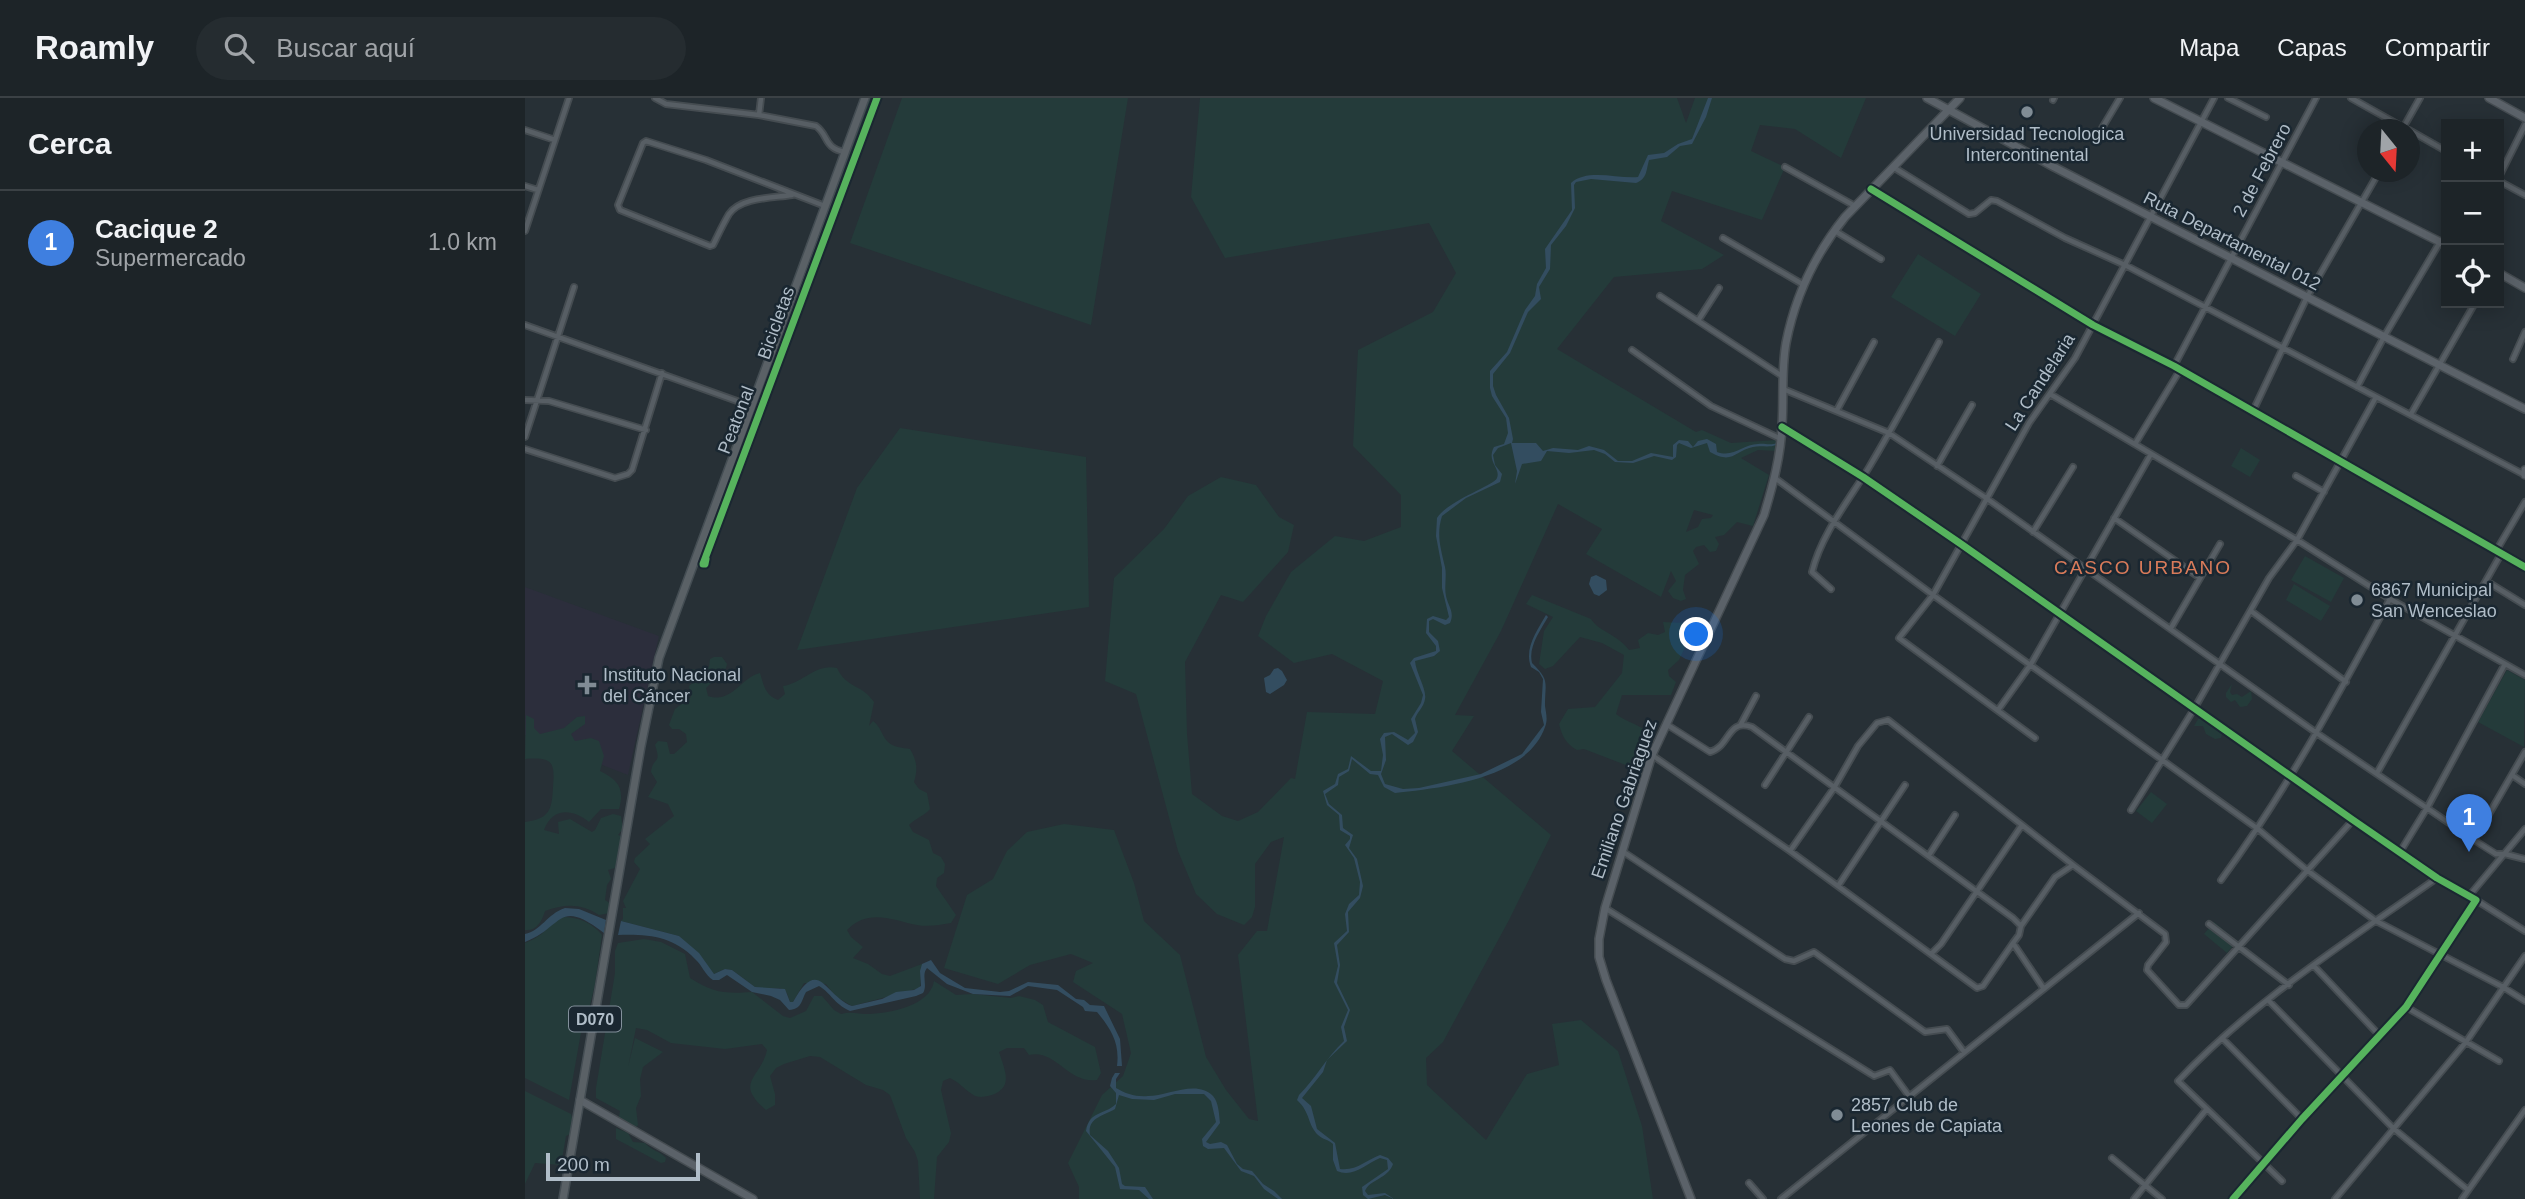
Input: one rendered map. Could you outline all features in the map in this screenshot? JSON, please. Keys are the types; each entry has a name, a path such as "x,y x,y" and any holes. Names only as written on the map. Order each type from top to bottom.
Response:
{"main road":[{"name":"D070","path":"563,1199 641,746 659,658 865,98"},
{"name":"Ruta Departamental 012","path":"1927,98 2151,217 2525,409"},
{"name":"Emiliano Gabriaguez","path":"1691,1199 1599,957 1599,939 1605,908 1652,755 1764,515 1775,478 1781,439 1782,376 1786,343 1816,258 1834,230 1855,206 1960,98"},
{"path":"2154,98 2441,243"},
{"path":"2489,98 2525,118"},
{"path":"2504,277 2525,288"},
{"path":"580,1100 753,1199"}],"street":[{"path":"525,231 569,98"},
{"path":"655,98 666,104 759,115 815,126 834,148 845,152"},
{"path":"759,115 761,98"},
{"path":"2102,128 2120,98"},
{"name":"La Candelaria","path":"1998,710 1899,638 1933,595 2029,423 2075,358 2214,98"},
{"path":"2228,98 2266,117"},
{"name":"2 de Febrero","path":"2174,366 2316,98"},
{"path":"2351,98 2388,119"},
{"path":"2411,119 2420,98"},
{"path":"2504,169 2525,125"},
{"path":"525,130 555,140"},
{"path":"2420,137 2441,148"},
{"path":"792,195 738,206 729,214 710,246 618,208 646,141 706,160 825,206"},
{"path":"1785,167 1855,206"},
{"path":"1893,167 1969,214 1994,200 2065,238 2125,265 2486,456 2524,473"},
{"path":"2253,411 2307,297 2373,182"},
{"path":"2504,182 2525,195"},
{"path":"525,186 538,190"},
{"path":"1871,189 2093,325 2174,366 2525,567"},
{"path":"1834,230 1881,259"},
{"path":"1723,238 1805,285"},
{"path":"2357,387 2385,335 2442,245"},
{"path":"525,437 574,288"},
{"path":"1699,319 1719,288"},
{"path":"1660,296 1699,319 1782,376"},
{"path":"2411,415 2472,308"},
{"path":"525,325 751,406"},
{"path":"2513,359 2525,332"},
{"path":"1837,410 1874,342"},
{"path":"1831,589 1812,572 1835,521 1889,433 1939,342"},
{"path":"1632,350 1711,406 1781,439"},
{"path":"2135,444 2180,370"},
{"path":"525,449 615,478 622,477 632,470 662,373"},
{"path":"1783,389 1889,433 2474,840 2495,854 2525,859"},
{"path":"2050,394 2297,540 2390,599 2525,675"},
{"path":"2131,810 2164,760 2269,578 2297,540 2376,397"},
{"path":"525,400 549,401 646,430"},
{"path":"1937,466 1972,405"},
{"path":"1782,427 1863,477 1961,544 2437,878 2525,931"},
{"path":"2035,738 1998,710 2031,664 2151,454"},
{"path":"2033,532 2073,467"},
{"path":"2296,476 2324,492"},
{"path":"1775,478 2164,760 2376,921 2503,986 2525,1001"},
{"path":"2377,773 2486,581 2525,502"},
{"path":"2114,518 2200,578"},
{"path":"2171,628 2220,544"},
{"path":"2486,581 2525,605"},
{"path":"2221,880 2258,830 2318,734 2390,599"},
{"path":"2251,611 2346,681"},
{"path":"2400,852 2427,808 2505,664"},
{"path":"1666,724 1710,752 1717,750 1741,724 1756,696"},
{"path":"1765,785 1809,717"},
{"path":"1790,851 1834,788 1858,746 1877,723 1888,720 2165,934 2167,938 2148,965 2148,974 2179,1004 2188,1004 2353,820"},
{"path":"1741,724 1752,727 1786,751 1978,891 2021,926"},
{"path":"2474,840 2525,752"},
{"path":"1652,755 1790,851 1977,988 1983,986 2019,935 2021,926 2055,877 2073,865"},
{"path":"2512,775 2525,784"},
{"path":"1838,886 1905,785"},
{"path":"1929,855 1955,815"},
{"path":"1931,954 1941,944 2022,825"},
{"path":"2469,896 2525,829"},
{"path":"1621,850 1785,959 1794,961 1814,952 1925,1032 1947,1029 1964,1052"},
{"path":"2282,1181 2178,1080 2222,1038 2289,985 2437,878"},
{"path":"2233,1199 2263,1162 2406,1007 2476,900"},
{"path":"1605,908 1874,1076 1890,1070 1909,1096"},
{"path":"1781,1199 2139,913"},
{"path":"2209,924 2289,985"},
{"path":"2013,943 2044,989"},
{"path":"2335,1199 2466,1042 2525,956"},
{"path":"2314,966 2380,1036"},
{"path":"2269,1001 2393,1128 2468,1190"},
{"path":"2406,1007 2499,1061"},
{"path":"2222,1038 2302,1119"},
{"path":"2134,1199 2206,1110"},
{"path":"2462,1199 2525,1110"},
{"path":"2112,1158 2162,1199"},
{"path":"1749,1182 1763,1199"}],"shaded area":[{"path":"1708,98 1712,98 1692,144 1680,146 1667,157 1649,160 1640,181 1636,183 1591,179 1576,182 1575,208 1566,226 1551,245 1550,269 1539,287 1541,299 1528,312 1510,353 1493,374 1493,386 1509,418 1512,443 1536,443 1543,451 1553,448 1578,450 1589,446 1604,450 1618,461 1632,461 1651,453 1673,457 1673,445 1679,440 1688,441 1693,447 1698,441 1707,439 1716,444 1717,452 1723,453 1753,445 1777,443 1773,446 1753,447 1724,457 1710,452 1707,443 1691,448 1679,443 1676,457 1672,460 1654,456 1633,463 1615,462 1594,450 1569,453 1547,451 1541,461 1522,464 1515,484 1517,471 1511,443 1498,448 1493,455 1495,465 1502,474 1500,482 1466,498 1442,516 1440,542 1451,619 1450,623 1445,625 1433,619 1429,621 1429,632 1438,641 1440,651 1434,656 1415,661 1425,695 1415,719 1418,732 1413,742 1408,745 1392,734 1385,737 1386,760 1381,774 1385,784 1403,789 1419,788 1481,774 1522,754 1544,725 1541,712 1543,679 1539,672 1531,667 1529,653 1533,640 1546,615 1548,617 1535,639 1531,657 1545,682 1546,724 1535,745 1520,759 1481,778 1395,793 1384,787 1378,775 1370,774 1352,759 1349,771 1339,777 1338,785 1325,794 1329,804 1342,815 1343,828 1353,835 1349,848 1357,859 1363,886 1360,898 1348,912 1349,932 1337,945 1340,965 1337,983 1350,1010 1344,1027 1347,1041 1328,1059 1344,1041 1341,1027 1348,1010 1334,982 1338,966 1334,943 1347,931 1345,914 1349,904 1359,895 1360,882 1354,858 1345,845 1350,836 1340,830 1339,815 1327,805 1323,791 1335,784 1338,774 1348,769 1351,756 1371,771 1381,771 1383,755 1380,739 1384,733 1394,732 1408,740 1415,733 1411,719 1423,695 1410,663 1414,658 1436,651 1436,646 1426,633 1427,619 1433,616 1446,620 1449,617 1442,588 1442,568 1436,536 1437,518 1450,506 1497,478 1492,452 1494,447 1504,444 1508,433 1506,418 1492,396 1490,371 1507,352 1525,310 1535,296 1537,284 1546,268 1545,249 1572,210 1571,183 1594,175 1638,177 1648,155 1664,153 1692,139"},
{"path":"1596,575 1606,580 1607,590 1599,596 1594,594 1589,584 1591,577"},
{"name":"Instituto Nacional del Cáncer","path":"525,587 659,636 628,775 525,735"},
{"path":"1278,668 1287,680 1270,694 1266,692 1264,678"},
{"path":"565,908 579,909 606,920 604,933 589,922 569,916 561,918 538,936 525,942 525,934"},
{"path":"621,921 679,936 699,953 714,974 725,969 732,970 755,987 785,989 790,1002 793,1002 809,981 816,980 852,1006 882,999 896,992 914,990 921,986 922,964 931,960 940,973 965,988 1000,992 1028,982 1058,985 1076,999 1084,1000 1090,1005 1104,1006 1120,1039 1122,1066 1117,1066 1117,1050 1113,1037 1097,1012 1085,1011 1057,990 1028,986 1010,996 973,994 947,984 927,968 923,993 916,996 850,1011 819,986 806,992 799,1006 789,1010 780,1000 752,992 727,975 713,980 687,951 669,941 650,936 618,935"},
{"path":"1327,1060 1323,1072 1302,1098 1311,1106 1317,1129 1335,1143 1340,1169 1356,1167 1380,1155 1388,1158 1393,1164 1391,1169 1365,1191 1368,1195 1385,1193 1394,1199 1385,1195 1368,1199 1363,1195 1362,1187 1388,1169 1387,1160 1380,1158 1349,1173 1337,1171 1333,1160 1333,1144 1315,1131 1305,1109 1297,1100"},
{"path":"1115,1073 1120,1073 1116,1079 1116,1088 1131,1095 1156,1095 1199,1089 1213,1096 1218,1106 1220,1123 1206,1142 1221,1142 1227,1145 1237,1164 1252,1171 1282,1199 1264,1189 1254,1176 1241,1171 1224,1148 1208,1149 1203,1146 1202,1139 1216,1122 1211,1101 1204,1094 1175,1094 1154,1100 1132,1099 1119,1095 1115,1109 1093,1121 1090,1135 1108,1151 1119,1168 1122,1184 1145,1187 1153,1199 1149,1199 1139,1190 1120,1189 1115,1167 1086,1131 1094,1116 1116,1104 1116,1093 1110,1086"}],"green space":[{"path":"869,98 872,98 699,561 697,560"},
{"path":"902,98 1128,98 1091,325 850,243"},
{"path":"1200,98 1677,98 1686,123 1695,98 1866,98 1841,158 1795,129 1760,125 1751,151 1785,167 1762,220 1672,191 1661,221 1724,255 1702,269 1614,277 1557,349 1696,432 1702,430 1731,443 1777,440 1776,451 1758,450 1741,458 1769,475 1753,526 1737,522 1724,535 1715,537 1719,544 1716,551 1710,552 1704,545 1696,547 1693,551 1699,564 1685,575 1683,590 1686,599 1681,601 1673,598 1668,591 1676,581 1671,571 1661,597 1586,554 1602,529 1558,504 1501,631 1455,715 1474,716 1452,751 1551,835 1443,1042 1426,1058 1427,1085 1486,1140 1527,1074 1559,1065 1552,1024 1581,1020 1618,1051 1642,1126 1653,1199 1079,1199 1079,1187 1068,1163 1102,1095 1123,1076 1131,1053 1122,1014 1073,982 1076,971 1093,963 1071,954 1030,965 998,984 944,968 967,895 993,879 1007,851 1027,832 1064,824 1114,830 1134,883 1144,921 1180,955 1206,1057 1226,1090 1249,1119 1258,1121 1238,955 1257,931 1267,931 1284,837 1271,842 1255,864 1255,907 1252,917 1244,925 1217,914 1196,894 1178,851 1136,694 1105,681 1114,578 1164,529 1188,496 1221,477 1256,485 1279,517 1294,525 1288,552 1243,602 1221,595 1185,662 1192,794 1222,816 1238,821 1258,812 1291,778 1295,779 1307,712 1375,714 1383,681 1332,654 1294,663 1258,636 1291,572 1335,536 1364,541 1401,527 1401,495 1353,446 1358,350 1433,312 1456,273 1429,223 1225,258 1191,197","holes":["1694,510 1713,515 1711,518 1702,519 1698,527 1686,532"]},
{"path":"1918,254 1981,294 1955,336 1891,297"},
{"path":"900,428 1086,457 1089,607 797,650 857,488"},
{"path":"2241,448 2260,460 2250,477 2231,466"},
{"path":"2305,556 2344,578 2331,602 2291,580"},
{"path":"2294,584 2330,606 2321,621 2286,600"},
{"path":"1532,595 1591,619 1629,650 1640,648 1638,640 1648,633 1658,635 1665,632 1663,622 1685,623 1690,637 1679,660 1668,670 1669,676 1676,682 1671,695 1622,695 1616,714 1650,735 1643,757 1631,767 1584,749 1577,750 1565,739 1559,724 1568,709 1595,707 1622,673 1624,655 1602,643 1580,637 1553,666 1545,669 1539,664 1544,631 1553,617 1526,604"},
{"path":"722,657 727,664 706,688 708,696 716,698 730,694 760,673 768,693 778,700 785,694 783,686 823,668 837,668 845,680 865,692 874,702 869,726 873,721 889,743 910,749 916,765 914,782 919,789 927,793 930,809 909,825 913,832 929,840 933,853 941,857 945,864 944,873 937,878 936,886 956,915 951,923 930,926 872,917 855,923 847,930 863,947 853,958 882,974 890,976 922,964 920,988 852,1006 835,996 826,984 804,983 793,1002 790,1002 787,993 780,988 755,987 732,970 725,969 714,974 679,936 621,921 623,908 626,908 623,901 640,869 634,862 635,858 650,844 645,839 674,816 668,804 648,797 657,782 651,772 657,758 655,745 658,741 667,742 670,754 674,754 687,742 686,734 679,729 672,729 669,725 675,709 691,697 689,686 701,676 688,673 688,669 701,670 709,667 710,659"},
{"path":"2507,670 2525,680 2524,747 2478,722"},
{"path":"2232,684 2232,695 2242,697 2251,691 2252,699 2247,706 2240,707 2235,700 2231,702 2226,697"},
{"path":"526,715 534,719 534,728 540,734 564,728 577,717 585,716 585,724 571,734 575,741 591,738 599,741 604,756 600,771 619,786 619,809 601,809 589,822 576,814 563,812 552,818 544,830 559,834 558,822 570,819 592,832 601,818 613,814 621,816 623,829 618,835 621,836 621,848 615,868 608,870 611,879 607,885 605,900 611,904 610,913 599,915 579,907 559,907 545,911 536,927 525,930 525,822 540,818 548,812 554,779 552,767 547,760 525,759"},
{"path":"2205,718 2213,726 2223,729 2221,738 2215,739 2206,734 2203,726 2194,726 2198,719"},
{"path":"2151,792 2167,804 2152,823 2136,811"},
{"path":"563,917 585,922 602,935 595,984 589,1010 585,1010 569,1100 525,1078 525,943"},
{"path":"2214,922 2237,941 2227,953 2204,934"},
{"path":"644,939 661,942 685,954 690,978 698,983 713,990 752,992 783,1016 790,1018 806,1011 814,996 822,996 841,1014 898,1010 925,997 934,981 956,995 1011,998 1019,996 1035,1000 1043,1005 1048,1022 1095,1047 1101,1073 1097,1080 1087,1080 1047,1057 1029,1055 1024,1048 1007,1048 999,1052 1006,1079 1002,1089 996,1093 978,1097 950,1078 943,1081 941,1090 951,1133 949,1142 937,1157 934,1199 920,1199 918,1161 890,1095 866,1085 820,1057 810,1056 776,1068 770,1076 775,1105 766,1110 756,1101 750,1086 767,1050 762,1044 725,1049 671,1043 647,1030 636,1028 628,1067 635,1038 663,1052 643,1067 640,1079 641,1096 636,1108 638,1125 635,1128 618,1122 620,1111 596,1098 596,1088 615,973 615,951 618,943"},
{"path":"525,1091 571,1114 573,1121 570,1134 566,1136 561,1165 535,1163 525,1184"},
{"path":"616,1128 628,1133 633,1142 645,1143 661,1154 666,1158 665,1162 661,1163 616,1139"}],"cycle path":[{"name":"Bicicletas","path":"706,559 703,564 877,98"},
{"path":"1871,189 2093,325 2174,366 2525,567"},
{"path":"1782,427 1863,477 2437,878 2476,900 2406,1007 2302,1119 2233,1199"}],"place":[{"name":"Universidad Tecnologica Intercontinental","path":"2027,112"},
{"name":"6867 Municipal San Wenceslao","path":"2357,600"},
{"name":"Instituto Nacional del Cáncer","path":"587,685"},
{"name":"Cacique 2","path":"2469,852"},
{"name":"2857 Club de Leones de Capiata","path":"1837,1115"}],"district":[{"name":"CASCO URBANO","path":"2143,567"}]}
